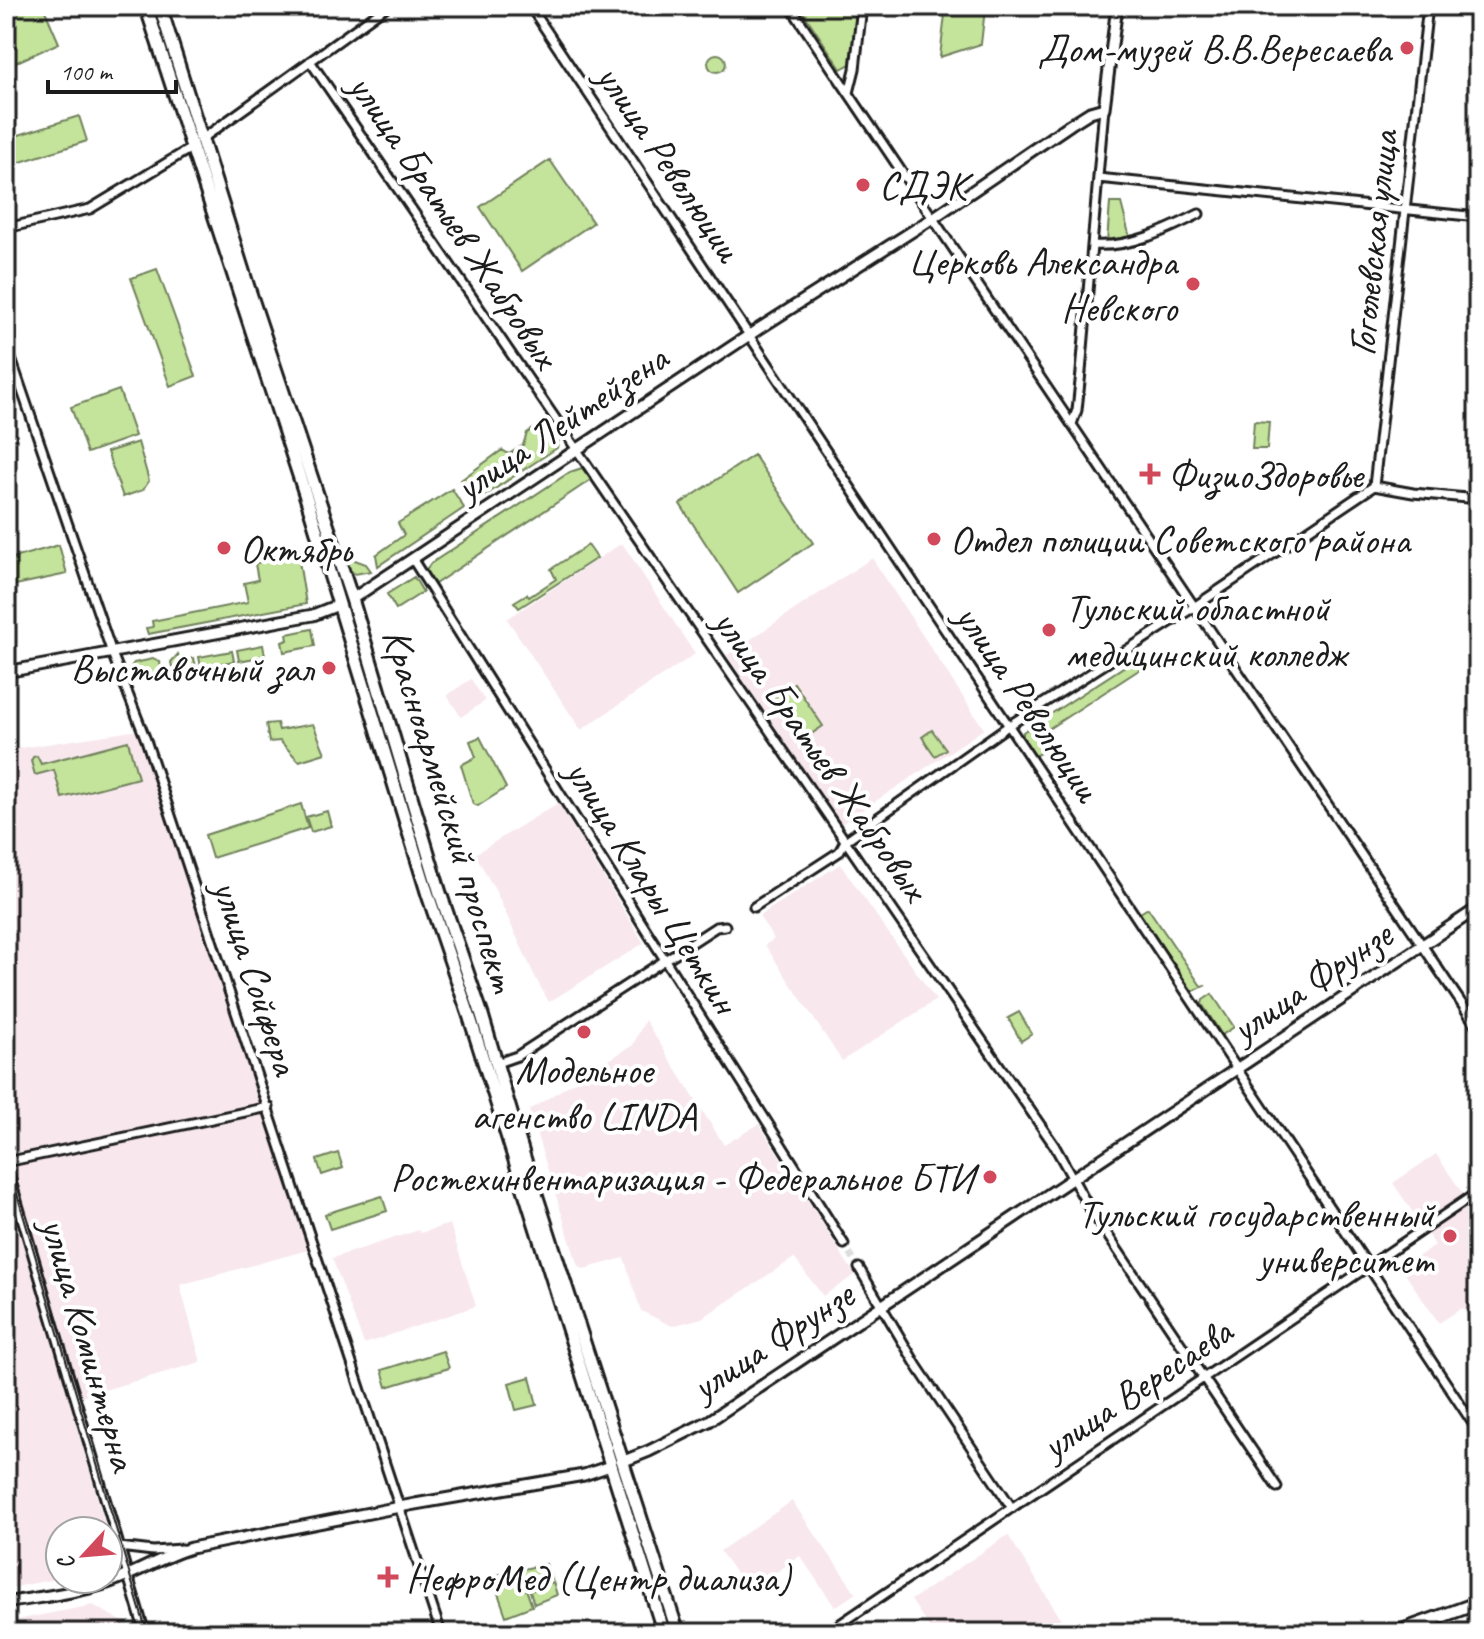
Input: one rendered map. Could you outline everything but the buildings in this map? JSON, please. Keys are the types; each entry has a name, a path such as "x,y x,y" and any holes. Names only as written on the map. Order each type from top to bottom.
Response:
{"main road":[{"name":"Красноармейский проспект","path":"146,6 309,506 428,895 470,1018 664,1633"},
{"name":"Красноармейский проспект","path":"160,6 248,287 352,599 440,893 678,1633"},
{"path":"191,148 202,139"},
{"name":"улица Лейтейзена","path":"338,605 352,599"},
{"name":"улица Фрунзе","path":"610,1466 624,1461"},
{"path":"1395,1633 1478,1603"}],"street":[{"path":"202,139 387,6"},
{"name":"улица Революции","path":"530,6 1478,1431"},
{"path":"790,6 1478,1028"},
{"path":"849,93 862,6"},
{"path":"1072,424 1077,410 1104,108 1117,6"},
{"name":"Гоголевская улица","path":"1374,486 1428,6"},
{"name":"улица Братьев Жабровых","path":"310,61 1057,1149 1088,1206 1277,1487"},
{"name":"улица Лейтейзена","path":"352,599 1071,124 1090,112 1104,108"},
{"path":"6,228 90,209 191,148"},
{"path":"1098,178 1478,217"},
{"path":"1092,245 1136,240 1167,230 1199,214"},
{"name":"улица Сойфера","path":"6,344 112,653 144,733 441,1633"},
{"path":"754,907 839,852 845,841 1008,726 1194,607 1374,486 1478,499"},
{"name":"улица Клары Цеткин","path":"413,560 844,1244"},
{"name":"улица Лейтейзена","path":"6,672 313,615 338,605"},
{"name":"улица Фрунзе","path":"624,1461 709,1421 1478,908"},
{"path":"497,1063 517,1056 716,927 725,926"},
{"path":"6,1163 269,1107"},
{"name":"улица Коминтерна","path":"6,1163 110,1515"},
{"name":"улица Вересаева","path":"827,1633 1478,1192"},
{"path":"859,1268 917,1366 1012,1508"},
{"name":"улица Фрунзе","path":"6,1603 103,1585 165,1555 191,1548 584,1475 610,1466"},
{"path":"124,1548 153,1551 191,1548"},
{"name":"улица Коминтерна","path":"124,1564 145,1633"}],"shaded area":[{"path":"622,543 695,654 581,730 507,619"},
{"path":"872,558 984,729 840,825 727,655"},
{"path":"471,679 485,701 461,717 447,695"},
{"path":"139,730 263,1105 16,1154 6,1120 6,734 14,749"},
{"path":"558,803 644,943 549,1002 475,854"},
{"path":"840,864 936,1000 842,1061 765,945 774,939 759,916"},
{"path":"645,1020 724,1145 759,1124 855,1275 823,1296 794,1258 702,1318 672,1326 641,1311 624,1258 584,1269 578,1266 529,1110 633,1045"},
{"path":"265,1110 308,1250 180,1285 201,1362 80,1397 11,1164"},
{"name":"Тульский государственный университет","path":"1436,1154 1478,1216 1465,1227 1478,1246 1478,1331 1462,1308 1439,1323 1401,1268 1435,1245 1393,1183"},
{"path":"6,1183 102,1515 44,1515 44,1581 6,1589"},
{"path":"450,1224 476,1306 364,1344 332,1258 419,1230 420,1233"},
{"path":"792,1501 856,1593 835,1607 800,1556 749,1591 720,1551"},
{"path":"1008,1535 1070,1633 933,1633 911,1600"},
{"path":"93,1605 132,1627 133,1633 6,1633 6,1622"}],"green space":[{"path":"6,6 43,6 59,43 6,67"},
{"path":"799,6 857,6 850,64 841,69"},
{"path":"946,6 985,9 981,44 940,57"},
{"path":"717,54 726,63 717,72 708,63"},
{"path":"79,116 87,141 8,166 6,139"},
{"path":"550,160 593,223 522,271 480,207"},
{"path":"1110,203 1121,203 1130,238 1107,242"},
{"path":"157,269 196,376 170,386 131,278"},
{"path":"119,390 135,436 87,453 71,407"},
{"path":"546,421 559,439 557,448 478,500 474,499 461,480 502,450 509,454 523,445 527,433"},
{"path":"1254,421 1269,422 1267,449 1252,449"},
{"path":"138,442 149,481 143,490 123,497 107,452"},
{"path":"754,455 813,543 738,593 680,504"},
{"path":"582,468 591,479 589,481 432,586 426,571 430,564 570,472"},
{"path":"452,489 464,508 378,566 376,555 404,535 398,523"},
{"path":"59,545 67,574 6,587 6,560"},
{"path":"298,545 306,604 148,634 146,628 153,627 152,621 248,602 244,583 258,580 255,564"},
{"path":"588,545 597,558 519,608 514,602 527,594 529,597 556,579 551,569"},
{"path":"344,556 366,564 371,571 355,574"},
{"path":"414,577 423,592 396,609 387,594"},
{"path":"312,629 315,646 284,652 282,642 288,640 287,634"},
{"path":"263,645 265,656 239,661 237,650"},
{"path":"232,651 234,661 201,667 199,657"},
{"path":"178,654 180,661 194,658 196,668 173,672 171,662"},
{"path":"1142,655 1148,664 1039,735 1048,748 1035,756 1023,738 1023,732"},
{"path":"153,659 160,662 162,674 134,681 130,668 134,663"},
{"path":"794,683 823,726 801,741 772,698"},
{"path":"277,723 279,730 313,724 325,753 299,761 280,741 269,742 266,724"},
{"path":"932,730 946,749 935,756 922,737"},
{"path":"480,737 506,788 478,806 473,804 461,765 476,757 470,741"},
{"path":"128,741 138,778 62,798 54,770 35,775 31,761 37,756 41,764"},
{"path":"301,804 308,828 212,858 205,835"},
{"path":"327,811 331,826 311,832 306,817"},
{"path":"1148,908 1201,986 1206,985 1192,992 1140,913"},
{"path":"1212,994 1234,1027 1222,1035 1202,1004"},
{"path":"1019,1012 1032,1034 1021,1041 1008,1018"},
{"path":"338,1153 343,1168 322,1175 317,1160"},
{"path":"382,1196 387,1211 330,1229 325,1214"},
{"path":"443,1351 449,1368 387,1387 382,1370"},
{"path":"530,1377 537,1405 516,1410 509,1383"},
{"path":"546,1564 552,1579 526,1589 532,1606 506,1616 492,1576"},
{"path":"553,1582 557,1595 534,1604 530,1591"}],"tunnel":[{"path":"844,1244 859,1268"}],"tram line":[{"path":"6,1157 147,1633"}],"place":[{"name":"Дом-музей В.В.Вересаева","path":"1407,48"},
{"name":"СДЭК","path":"863,185"},
{"name":"Церковь Александра Невского","path":"1193,284"},
{"name":"ФизиоЗдоровье","path":"1150,474"},
{"name":"Отдел полиции Советского района","path":"934,539"},
{"name":"Октябрь","path":"224,548"},
{"name":"Тульский областной медицинский колледж","path":"1049,630"},
{"name":"Выставочный зал","path":"329,668"},
{"name":"Модельное агенство LINDA","path":"584,1032"},
{"name":"Ростехинвентаризация - Федеральное БТИ","path":"990,1177"},
{"name":"Тульский государственный университет","path":"1450,1236"},
{"name":"НефроМед (Центр диализа)","path":"388,1577"}]}
